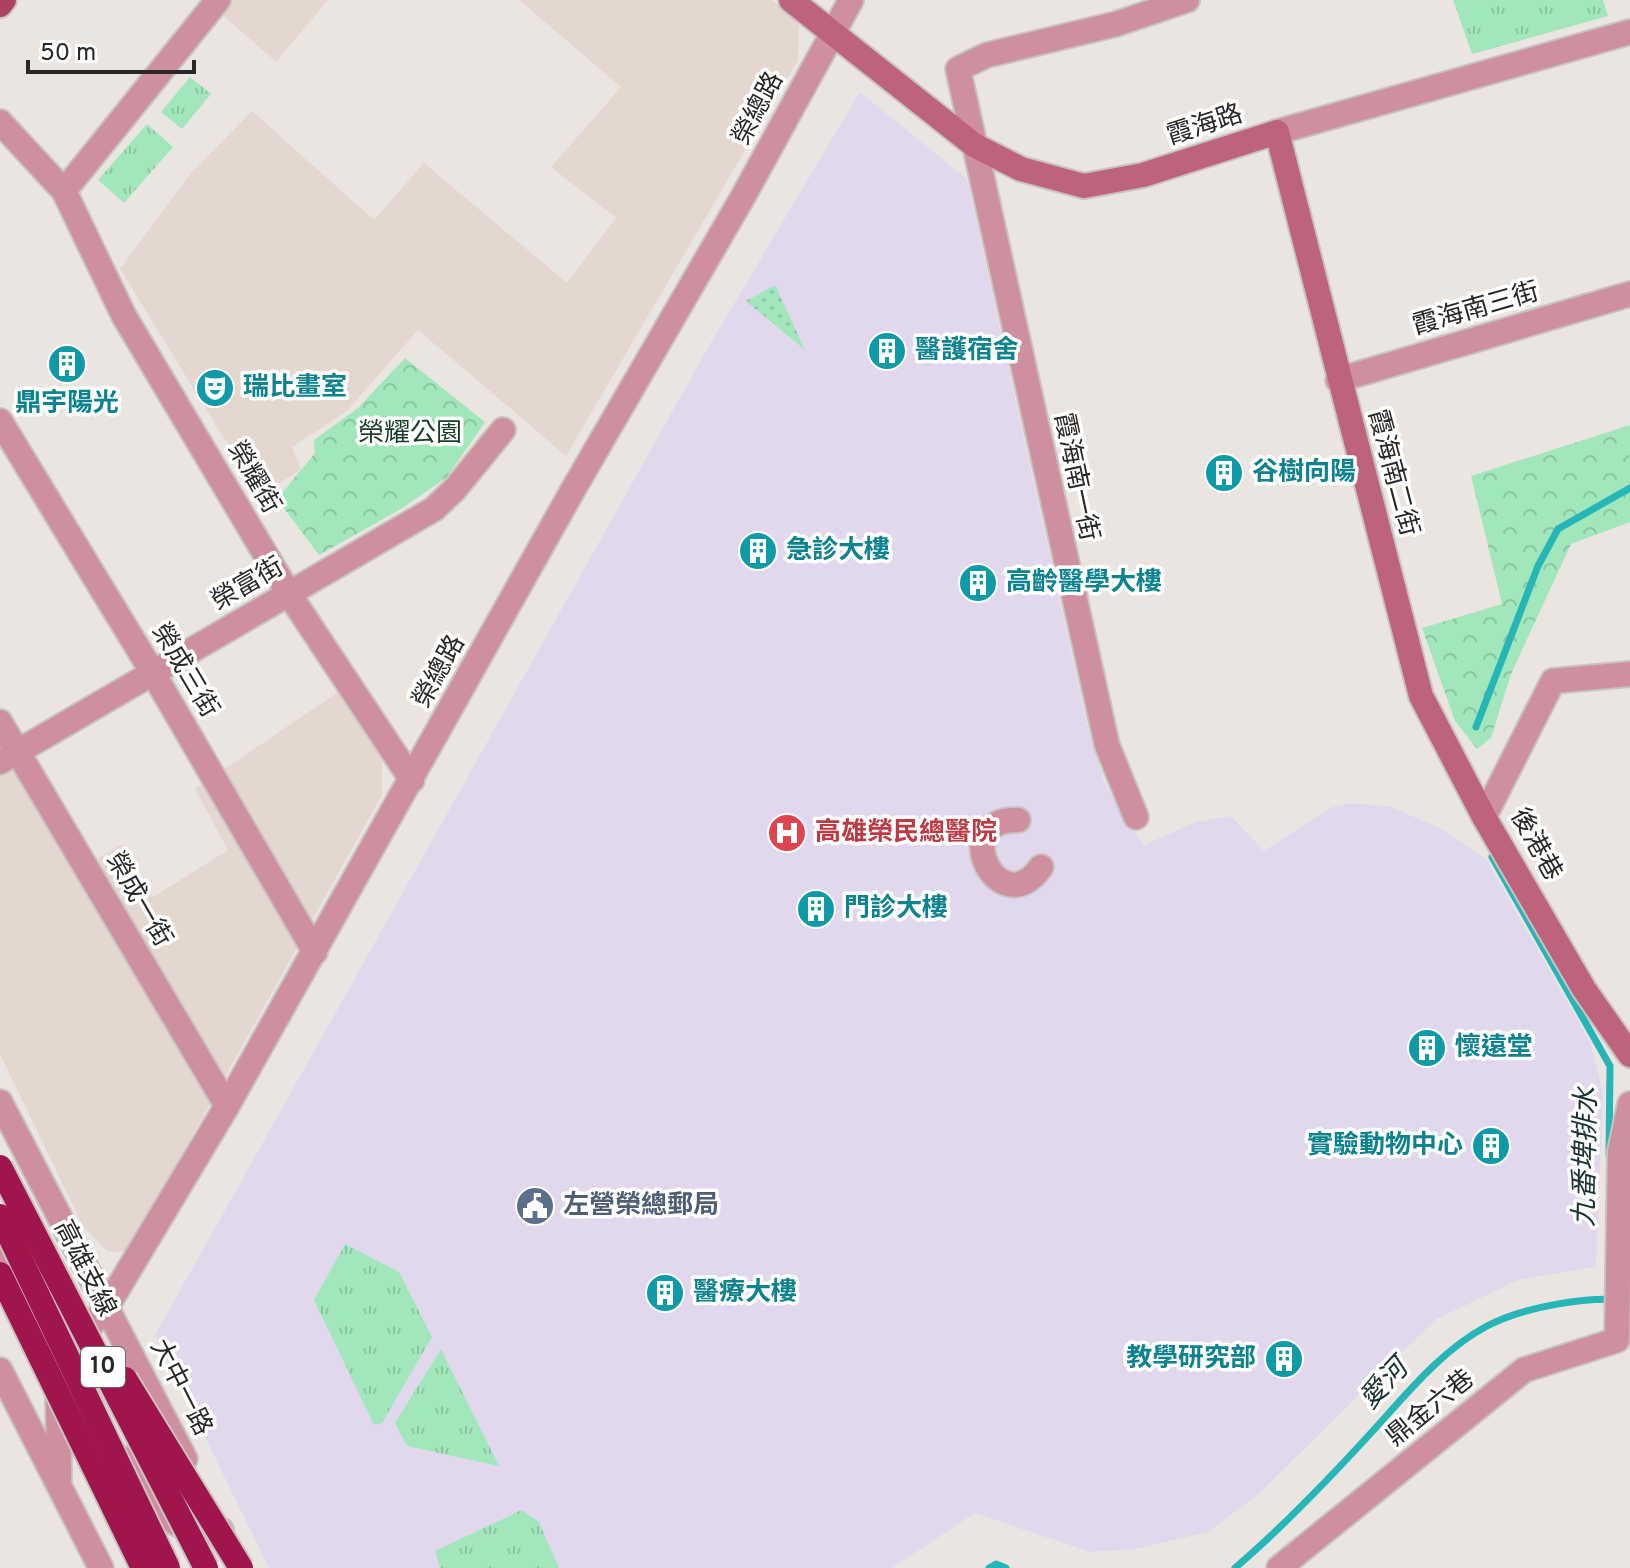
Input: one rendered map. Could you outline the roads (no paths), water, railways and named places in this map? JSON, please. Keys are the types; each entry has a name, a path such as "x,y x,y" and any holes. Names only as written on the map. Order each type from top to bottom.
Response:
{"highway":[{"name":"高雄支線","path":"0,1167 206,1568"},
{"path":"12,1190 240,1568"},
{"name":"高雄支線","path":"0,1216 168,1568"},
{"path":"0,1274 143,1568"},
{"path":"0,1304 127,1568"}],"main road":[{"path":"0,5 4,0"}],"street":[{"path":"64,191 218,0"},
{"name":"霞海路","path":"791,0 974,145 1021,169 1084,186 1143,175 1277,132 1630,32"},
{"name":"榮總路","path":"60,1360 106,1308 227,1106 574,488 744,195 851,0"},
{"name":"霞海南一街","path":"1136,817 1107,745 958,69 987,55 1116,24 1187,0"},
{"name":"榮耀街","path":"0,122 64,191 124,316 289,594 412,780"},
{"name":"霞海南二街","path":"1277,132 1421,696 1484,817"},
{"name":"霞海南三街","path":"1338,380 1630,294"},
{"name":"榮成三街","path":"0,421 153,673 315,952"},
{"name":"榮富街","path":"9,756 434,509 455,489 503,430"},
{"name":"後港巷","path":"1630,674 1553,681 1484,817 1584,989 1630,1055"},
{"name":"榮成一街","path":"0,722 9,756 227,1106"},
{"path":"1018,820 1001,822 989,831 982,849 987,869 994,877 1014,883 1033,876 1041,867"},
{"name":"大中一路","path":"0,1102 240,1568"},
{"name":"鼎金六巷","path":"1279,1568 1524,1370 1617,1340 1620,1152 1630,1104"},
{"path":"0,1246 60,1360 130,1469 174,1525 197,1533 221,1530"},
{"path":"80,1337 193,1568"},
{"path":"59,1484 60,1360"},
{"path":"0,1370 101,1568"}],"waterway":[{"name":"九番埤排水","path":"1476,727 1538,566 1558,529 1630,488"},
{"name":"九番埤排水","path":"1492,857 1610,1066 1609,1155"},
{"name":"愛河","path":"1235,1568 1321,1486 1424,1375 1470,1336 1502,1319 1538,1308 1577,1301 1630,1301"},
{"name":"愛河","path":"989,1568 996,1564 1006,1568"}],"place":[{"name":"醫護宿舍","path":"887,351"},
{"name":"鼎宇陽光","path":"67,364"},
{"name":"瑞比畫室","path":"215,388"},
{"name":"谷樹向陽","path":"1224,473"},
{"name":"急診大樓","path":"758,551"},
{"name":"高齡醫學大樓","path":"978,583"},
{"name":"高雄榮民總醫院","path":"787,833"},
{"name":"門診大樓","path":"816,909"},
{"name":"懷遠堂","path":"1427,1048"},
{"name":"實驗動物中心","path":"1491,1146"},
{"name":"左營榮總郵局","path":"535,1206"},
{"name":"醫療大樓","path":"665,1293"},
{"name":"教學研究部","path":"1284,1359"}],"park label":[{"name":"榮耀公園","path":"410,434"}]}
